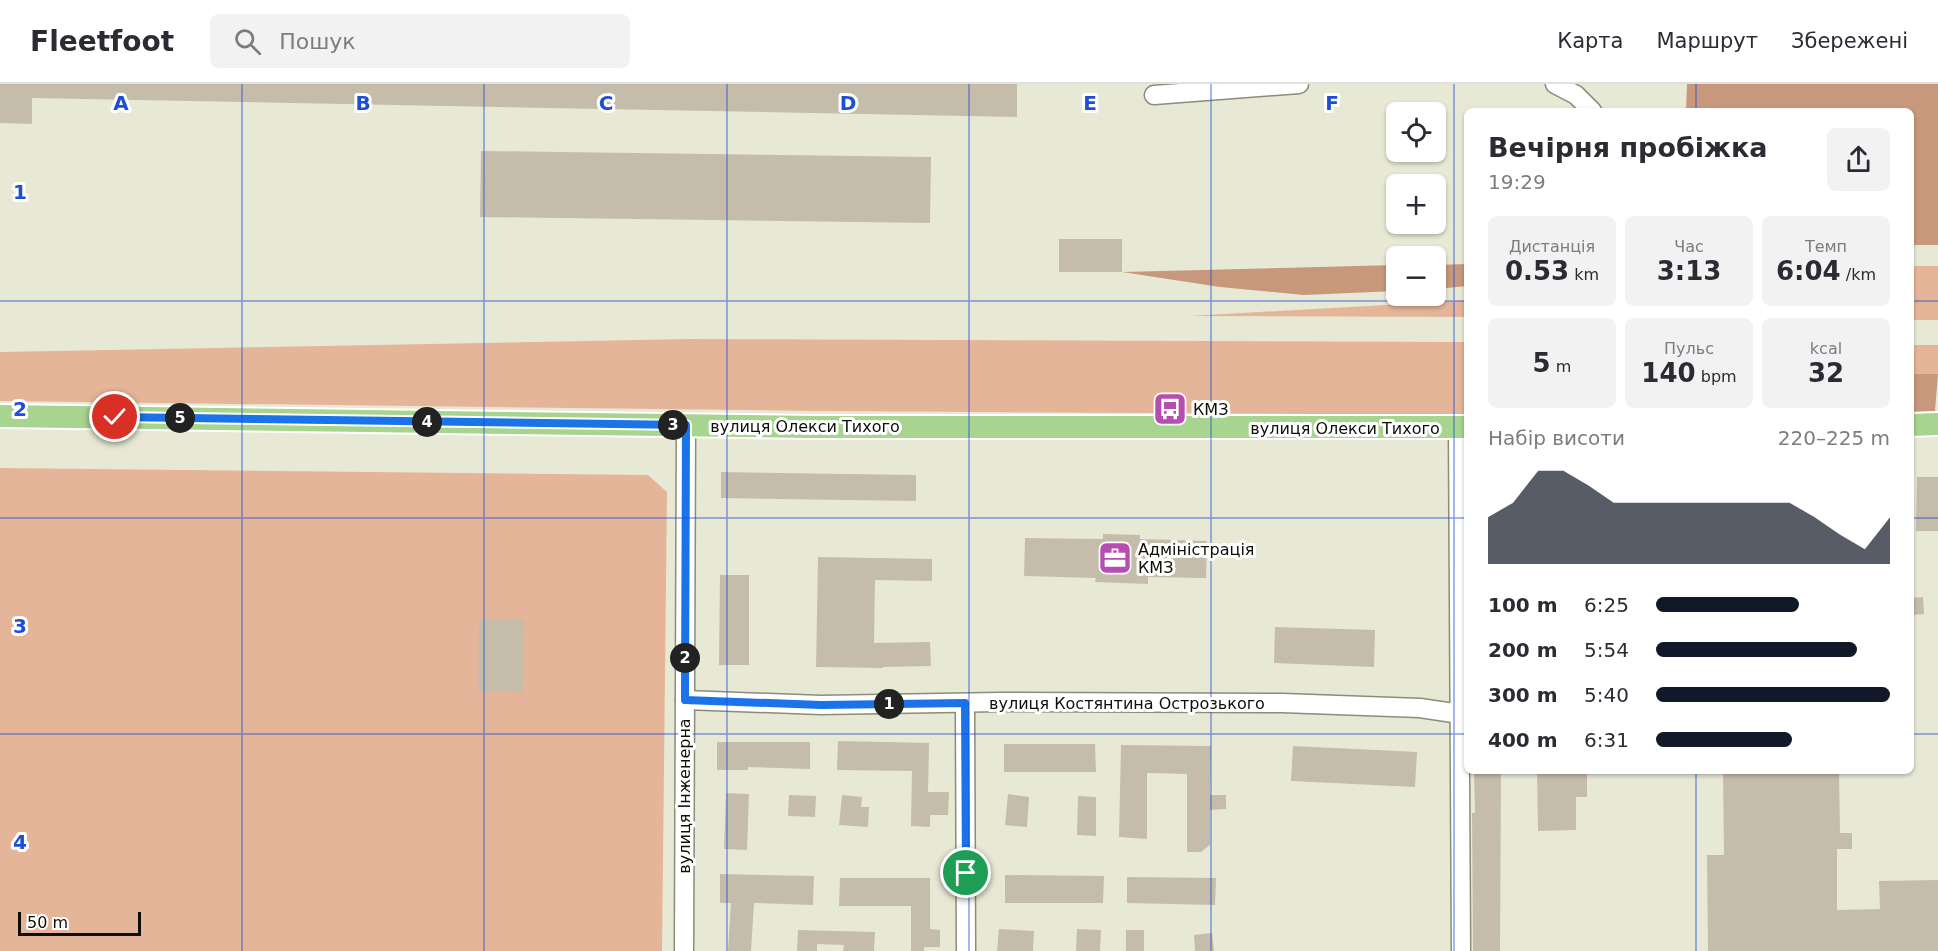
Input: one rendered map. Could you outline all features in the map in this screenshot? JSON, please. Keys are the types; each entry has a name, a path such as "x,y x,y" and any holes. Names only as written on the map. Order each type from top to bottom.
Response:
{"main road":[{"name":"вулиця Олекси Тихого","path":"0,416 686,425 1463,427"},
{"path":"1914,425 1938,424"}],"street":[{"path":"1154,95 1299,84"},
{"path":"1555,84 1576,95 1589,108"},
{"name":"вулиця Інженерна","path":"684,951 686,425"},
{"path":"1461,951 1460,714 1463,427"},
{"name":"вулиця Костянтина Острозького","path":"685,700 821,705 1282,703 1420,708 1460,714"},
{"path":"965,703 966,951"}],"shaded area":[{"path":"1687,84 1938,84 1938,245 1914,245 1914,108 1686,108"},
{"path":"1464,264 1464,286 1446,288 1446,265"},
{"path":"1386,265 1386,291 1304,295 1220,287 1122,272"},
{"path":"1914,266 1938,266 1938,320 1914,320"},
{"path":"1464,300 1464,317 1189,316 1386,305 1446,306 1446,302"},
{"path":"689,339 1464,342 1464,415 815,411 0,401 0,352"},
{"path":"1914,345 1938,345 1938,374 1914,374"},
{"path":"1914,374 1938,374 1935,411 1914,412"},
{"path":"0,468 648,475 667,492 662,951 0,951"}],"building":[{"path":"0,84 1017,84 1017,117 32,98 32,124 0,123"},
{"path":"481,151 931,157 930,223 480,217"},
{"path":"1059,239 1122,239 1122,272 1059,272"},
{"path":"721,472 916,475 916,501 721,498"},
{"path":"1917,477 1938,477 1938,531 1916,531"},
{"name":"Адміністрація КМЗ","path":"1103,534 1140,535 1140,539 1207,541 1206,578 1148,577 1148,584 1095,582 1096,578 1024,576 1025,538 1103,539"},
{"path":"818,557 932,559 932,581 875,580 874,643 930,642 931,666 816,667"},
{"path":"720,575 749,575 749,665 719,665"},
{"path":"1923,597 1924,614 1914,615 1914,598"},
{"path":"479,619 524,620 523,692 478,691"},
{"path":"1275,627 1375,630 1374,667 1274,663"},
{"path":"838,741 929,743 928,792 949,792 948,815 930,815 930,827 911,826 912,771 837,770"},
{"path":"717,742 810,742 810,769 748,767 748,770 717,770"},
{"path":"1004,744 1095,744 1096,772 1004,772"},
{"path":"1121,745 1211,746 1210,795 1226,795 1226,809 1210,810 1210,845 1201,852 1187,852 1187,774 1147,773 1147,839 1119,837"},
{"path":"1293,746 1417,752 1415,787 1291,781"},
{"path":"1474,774 1501,774 1500,951 1473,951 1472,813 1475,813"},
{"path":"1537,774 1587,774 1587,797 1576,797 1576,830 1538,831"},
{"path":"1723,774 1839,774 1840,833 1852,833 1852,849 1837,849 1837,910 1880,909 1879,881 1938,880 1938,951 1708,951 1707,855 1724,855"},
{"path":"726,793 749,794 747,850 724,849"},
{"path":"1008,794 1029,797 1027,827 1005,825"},
{"path":"789,795 816,796 815,817 788,816"},
{"path":"842,795 862,797 861,807 869,807 868,827 839,825"},
{"path":"1078,796 1096,797 1096,836 1077,835"},
{"path":"720,874 814,876 813,905 754,903 751,951 728,951 731,903 720,903"},
{"path":"1005,875 1104,876 1103,903 1005,903"},
{"path":"1127,877 1216,878 1215,905 1127,903"},
{"path":"840,878 930,878 930,929 940,930 940,947 924,947 924,951 911,951 911,906 839,906"},
{"path":"999,929 1034,931 1033,951 997,951"},
{"path":"1077,929 1101,930 1100,951 1076,951"},
{"path":"798,930 875,932 874,951 843,951 844,945 817,944 817,951 797,951"},
{"path":"1126,930 1144,930 1144,951 1126,951"},
{"path":"1212,933 1214,951 1195,951 1194,935"}],"place":[{"name":"КМЗ","path":"1170,409"},
{"name":"Адміністрація КМЗ","path":"1115,558"}],"route":[{"path":"115,417 686,425 685,700 821,705 965,703 966,873"}]}
